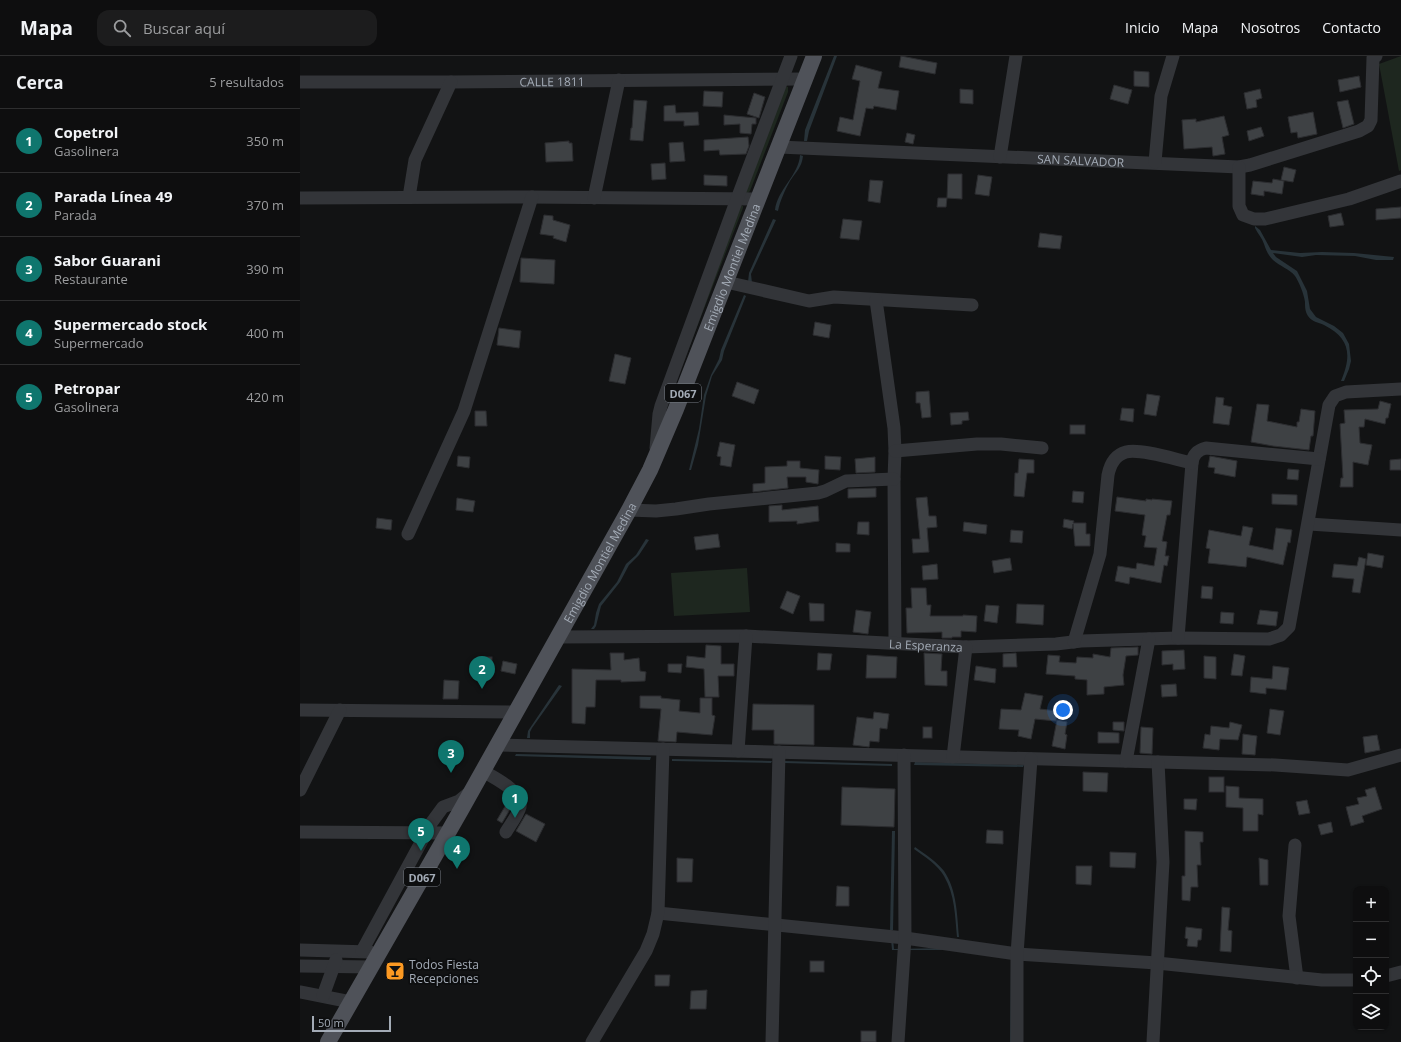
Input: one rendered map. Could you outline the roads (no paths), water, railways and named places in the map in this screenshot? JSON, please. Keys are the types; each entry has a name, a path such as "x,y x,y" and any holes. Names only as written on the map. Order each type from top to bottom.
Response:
{"main road":[{"name":"Emigdio Montiel Medina","path":"328,1042 447,834 466,813 473,789 496,745 629,510 655,457 693,367 814,56"}],"street":[{"path":"655,457 662,406 737,199 791,56"},
{"path":"1000,157 1016,56"},
{"path":"1155,162 1161,96 1173,56"},
{"name":"SAN SALVADOR","path":"779,147 1155,162 1239,167 1359,132 1368,126 1372,120 1373,58 1376,56"},
{"name":"CALLE 1811","path":"300,82 805,79"},
{"path":"594,198 619,80"},
{"path":"409,197 415,160 451,82"},
{"path":"1239,167 1240,206 1243,215 1254,219 1265,219 1350,199 1401,180"},
{"path":"300,198 532,197 758,199"},
{"path":"408,534 464,411 532,197"},
{"path":"726,282 809,301 834,297 972,305"},
{"path":"876,300 894,428 895,642"},
{"path":"1401,389 1346,392 1335,396 1329,405 1308,524 1401,530"},
{"path":"895,451 977,444 1001,444 1042,448"},
{"path":"1178,638 1192,463 1195,454 1199,450 1206,448 1319,459"},
{"path":"1074,642 1100,554 1110,465 1117,456 1126,452 1138,451 1192,463"},
{"path":"629,510 656,511 818,493 846,482 894,479"},
{"name":"La Esperanza","path":"558,637 746,636 895,642 966,647 1178,638 1269,639 1282,635 1289,627 1308,524"},
{"path":"738,751 746,636"},
{"path":"1126,761 1149,639"},
{"path":"953,757 966,647"},
{"path":"300,710 515,712"},
{"path":"300,790 340,710"},
{"path":"496,745 1275,765 1348,770 1401,755"},
{"path":"592,1042 646,951 653,934 658,914 663,749"},
{"path":"772,1042 779,752"},
{"path":"898,1042 905,938 904,755"},
{"path":"1017,1042 1017,954 1031,759"},
{"path":"1153,1042 1164,862 1158,762"},
{"path":"483,771 515,791 519,798 520,807 506,832"},
{"path":"362,951 432,822 443,808 459,801 473,789"},
{"path":"300,832 447,834"},
{"path":"1295,845 1289,916 1297,978"},
{"path":"658,914 905,938 1017,954 1157,963 1322,980 1353,980"},
{"path":"300,950 380,952"},
{"path":"323,996 334,967 338,951"},
{"path":"300,966 371,967"},
{"path":"1389,975 1401,972"},
{"path":"300,992 351,1002"}],"place":[{"name":"Parada Línea 49","path":"482,689"},
{"name":"Sabor Guarani","path":"451,773"},
{"name":"Copetrol","path":"515,818"},
{"name":"Petropar","path":"421,851"},
{"name":"Supermercado stock","path":"457,869"},
{"name":"Todos Fiesta Recepciones","path":"395,971"}]}
